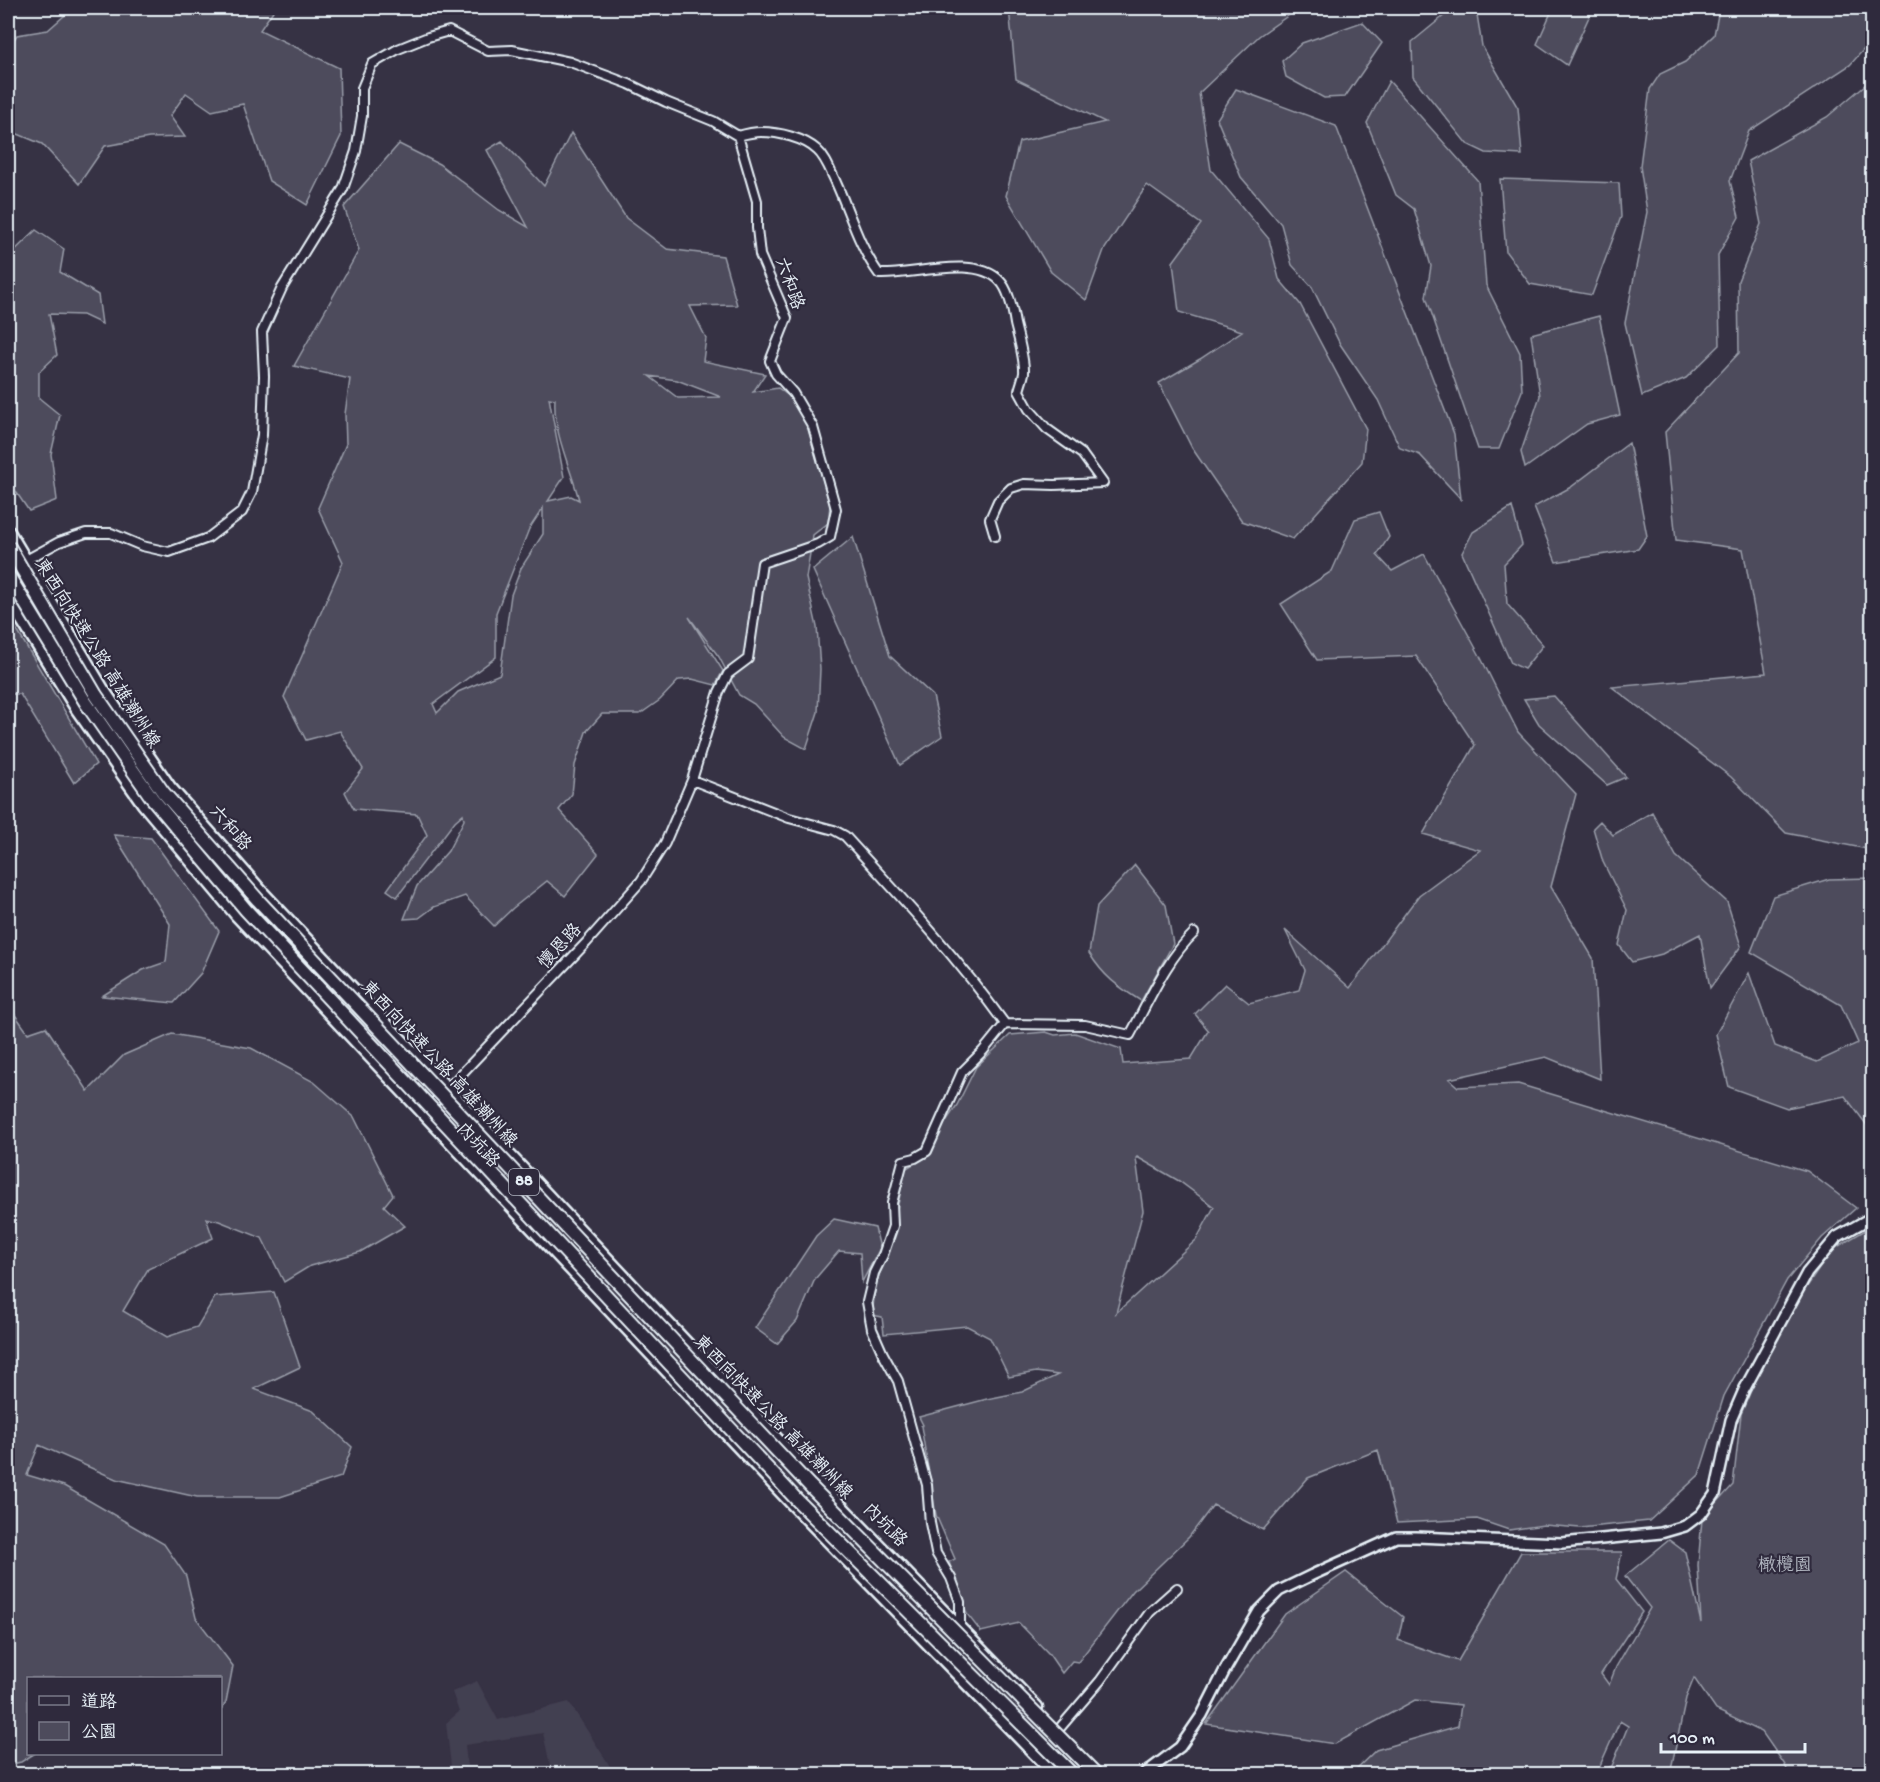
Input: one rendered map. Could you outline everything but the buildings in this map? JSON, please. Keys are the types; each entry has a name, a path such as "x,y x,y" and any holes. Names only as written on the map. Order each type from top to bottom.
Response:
{"highway":[{"name":"東西向快速公路 高雄潮州線","path":"8,545 96,695 163,792 258,900 810,1486 1096,1774"},
{"name":"東西向快速公路 高雄潮州線","path":"8,575 86,703 145,789 246,910 797,1500 1072,1774"}],"main road":[{"name":"六和路","path":"8,530 103,689 170,787 264,894 447,1089"},
{"path":"8,598 77,710 143,804 236,915 423,1114"},
{"name":"內坑路","path":"447,1089 816,1480 1102,1774"},
{"name":"內坑路","path":"423,1114 792,1504 1054,1774"}],"street":[{"path":"8,559 26,560 59,542 86,533 111,532 142,546 169,552 208,538 242,512 252,492 261,435 264,376 262,332 282,288 343,189 356,151 362,116 362,87 372,64 398,49 449,31 488,51 512,50 570,62 629,84 713,121 738,136 761,132 792,136 816,149 824,157 842,193 857,233 873,267 879,274 892,275 948,267 971,268 988,273 1000,281 1014,315 1024,372 1019,391 1029,409 1047,429 1082,454 1104,483 1024,484 1011,488 998,501 990,519 994,536"},
{"name":"六和路","path":"692,780 719,692 728,674 748,659 762,563 818,544 830,537 836,509 813,427 793,393 776,374 770,362 786,318 760,255 757,201 738,136"},
{"path":"692,780 789,818 834,830 845,836 922,920 986,997 1005,1024"},
{"name":"懷恩路","path":"423,1114 586,943 641,881 665,843 692,780"},
{"path":"1005,1024 1085,1025 1130,1035 1170,963 1194,933"},
{"path":"960,1626 960,1602 951,1578 936,1553 930,1523 927,1485 898,1381 872,1329 867,1302 874,1273 884,1255 893,1226 892,1203 903,1161 915,1158 927,1151 962,1072 983,1052 1005,1024"},
{"path":"1144,1774 1180,1747 1202,1715 1259,1611 1279,1591 1312,1575 1396,1538 1562,1543 1661,1533 1685,1526 1701,1514 1715,1494 1731,1420 1744,1390 1807,1273 1837,1237 1872,1217"},
{"path":"1059,1729 1100,1681 1150,1612 1177,1588"}],"shaded area":[{"path":"477,1681 498,1720 569,1702 615,1774 552,1774 543,1733 465,1745 468,1774 452,1774 446,1723 459,1712 452,1692"}],"green space":[{"path":"73,8 275,8 260,30 339,68 341,136 307,205 269,181 243,104 212,111 186,93 170,116 185,137 149,138 105,146 79,184 42,144 8,130 8,48 17,35 48,30"},
{"path":"1009,8 1174,11 1178,8 1299,8 1259,36 1199,93 1211,170 1269,239 1279,279 1300,304 1366,429 1362,462 1293,539 1242,521 1192,448 1159,383 1242,331 1179,312 1173,262 1201,224 1147,185 1104,250 1086,300 1051,272 1006,196 1019,142 1105,122 1016,79"},
{"path":"1451,8 1476,8 1482,46 1518,108 1522,155 1486,153 1467,144 1413,77 1412,42"},
{"path":"1553,8 1593,8 1567,65 1537,44"},
{"path":"1718,8 1872,8 1872,40 1850,65 1749,131 1730,181 1739,217 1718,255 1720,345 1686,378 1642,396 1625,323 1647,212 1640,166 1650,89 1660,74 1685,62 1714,35"},
{"path":"1362,22 1382,43 1345,97 1324,98 1286,77 1282,61 1302,43"},
{"path":"1872,79 1872,847 1867,849 1786,833 1731,777 1612,687 1766,673 1743,549 1676,540 1665,432 1739,353 1738,281 1761,224 1748,161 1827,117"},
{"path":"1389,81 1478,181 1486,285 1520,353 1522,391 1499,449 1478,449 1426,297 1431,266 1414,209 1396,195 1367,123"},
{"path":"1236,89 1336,126 1454,434 1461,499 1420,455 1400,448 1378,400 1340,344 1312,287 1292,265 1281,224 1241,177 1217,119"},
{"path":"571,133 626,218 667,249 723,256 737,305 690,306 706,338 703,361 765,374 753,392 778,388 801,405 830,505 828,523 813,535 806,578 817,627 820,669 818,712 806,749 784,737 754,704 739,695 719,657 689,617 723,671 715,685 692,679 679,680 660,700 640,714 602,714 586,732 575,765 572,794 559,810 598,854 565,896 547,881 494,926 465,896 434,907 419,918 404,919 417,886 448,851 464,820 463,814 455,821 397,897 387,890 427,835 417,814 354,809 345,792 363,769 340,731 306,740 284,697 343,562 318,508 346,444 345,414 350,379 294,366 359,250 344,207 399,144 439,164 499,210 528,227 487,150 502,141 544,186","holes":["649,376 677,380 721,397 678,398","549,398 555,399 560,438 579,500 571,496 548,501 564,477","543,508 543,534 521,568 511,595 500,674 458,692 437,713 433,704 496,657 496,613 529,529"]},
{"path":"1500,179 1619,183 1621,217 1592,295 1530,284 1506,252"},
{"path":"36,230 64,249 60,272 98,295 102,324 83,315 49,314 57,355 39,372 39,398 60,415 51,454 57,500 29,511 8,480 8,257"},
{"path":"1599,316 1620,415 1587,424 1525,468 1521,452 1540,396 1531,334"},
{"path":"1629,443 1647,536 1638,549 1556,562 1534,507 1571,487"},
{"path":"1512,507 1522,545 1504,564 1507,604 1543,645 1524,669 1511,663 1462,553 1473,532"},
{"path":"1379,512 1389,537 1377,555 1392,571 1424,554 1479,654 1518,732 1576,794 1551,887 1593,958 1600,1079 1546,1057 1449,1079 1458,1087 1518,1084 1807,1171 1856,1208 1822,1238 1787,1280 1724,1396 1699,1475 1649,1521 1580,1528 1544,1525 1509,1530 1477,1519 1397,1523 1378,1450 1308,1478 1263,1530 1213,1505 1189,1537 1133,1591 1078,1662 1072,1661 1062,1673 1049,1654 1019,1623 981,1632 967,1614 949,1562 955,1559 936,1515 921,1426 923,1425 919,1417 1022,1392 1058,1375 1036,1372 1009,1377 990,1338 967,1326 884,1334 882,1317 872,1315 876,1283 889,1250 905,1169 920,1160 957,1105 976,1067 1010,1035 1046,1032 1055,1035 1075,1033 1121,1049 1123,1064 1191,1059 1209,1031 1195,1014 1225,984 1249,1003 1299,990 1305,970 1285,930 1350,988 1419,895 1480,850 1423,834 1475,745 1416,656 1317,660 1281,604 1332,571 1355,519","holes":["1136,1158 1179,1181 1214,1207 1196,1240 1116,1313 1143,1211"]},
{"path":"853,537 890,656 933,696 942,736 900,765 813,570"},
{"path":"15,627 96,764 74,783 20,694 8,694 8,628"},
{"path":"1554,696 1626,777 1607,785 1539,724 1524,699"},
{"path":"1652,812 1676,856 1727,902 1741,946 1710,988 1700,934 1662,954 1632,962 1619,945 1627,910 1603,862 1593,828 1600,821 1613,835"},
{"path":"114,835 151,838 219,931 201,973 174,1003 102,996 143,970 166,962 170,924"},
{"path":"1135,865 1166,905 1173,944 1141,1001 1125,991 1100,969 1089,953 1097,906"},
{"path":"1872,878 1872,1132 1845,1096 1787,1108 1729,1087 1716,1034 1749,973 1775,1046 1817,1062 1858,1043 1841,1005 1751,952 1773,896 1829,879"},
{"path":"8,1005 28,1033 46,1027 88,1091 124,1055 172,1034 251,1048 314,1082 354,1117 393,1195 384,1206 405,1226 360,1252 310,1266 284,1282 262,1238 206,1218 213,1238 148,1269 123,1311 167,1337 197,1327 215,1297 274,1292 300,1367 254,1389 313,1411 352,1447 341,1477 280,1497 197,1497 116,1479 39,1445 27,1475 64,1486 164,1544 186,1576 196,1618 233,1666 226,1702 222,1708 222,1677 27,1677 27,1755 32,1755 21,1762 8,1765"},
{"path":"834,1219 875,1228 880,1248 862,1282 860,1253 839,1251 815,1279 797,1321 777,1344 755,1328 816,1236"},
{"name":"橄欖園","path":"1872,1226 1872,1774 1789,1774 1762,1732 1716,1710 1694,1678 1686,1698 1670,1774 1594,1774 1612,1766 1628,1726 1620,1721 1597,1772 1585,1774 1351,1774 1376,1750 1458,1726 1461,1705 1415,1700 1335,1744 1206,1724 1285,1614 1346,1572 1403,1617 1398,1640 1458,1661 1521,1552 1622,1552 1616,1579 1642,1612 1601,1674 1609,1685 1616,1667 1650,1608 1625,1576 1669,1540 1685,1552 1701,1623 1698,1565 1702,1519 1733,1485 1741,1414 1776,1332 1832,1250"}]}
